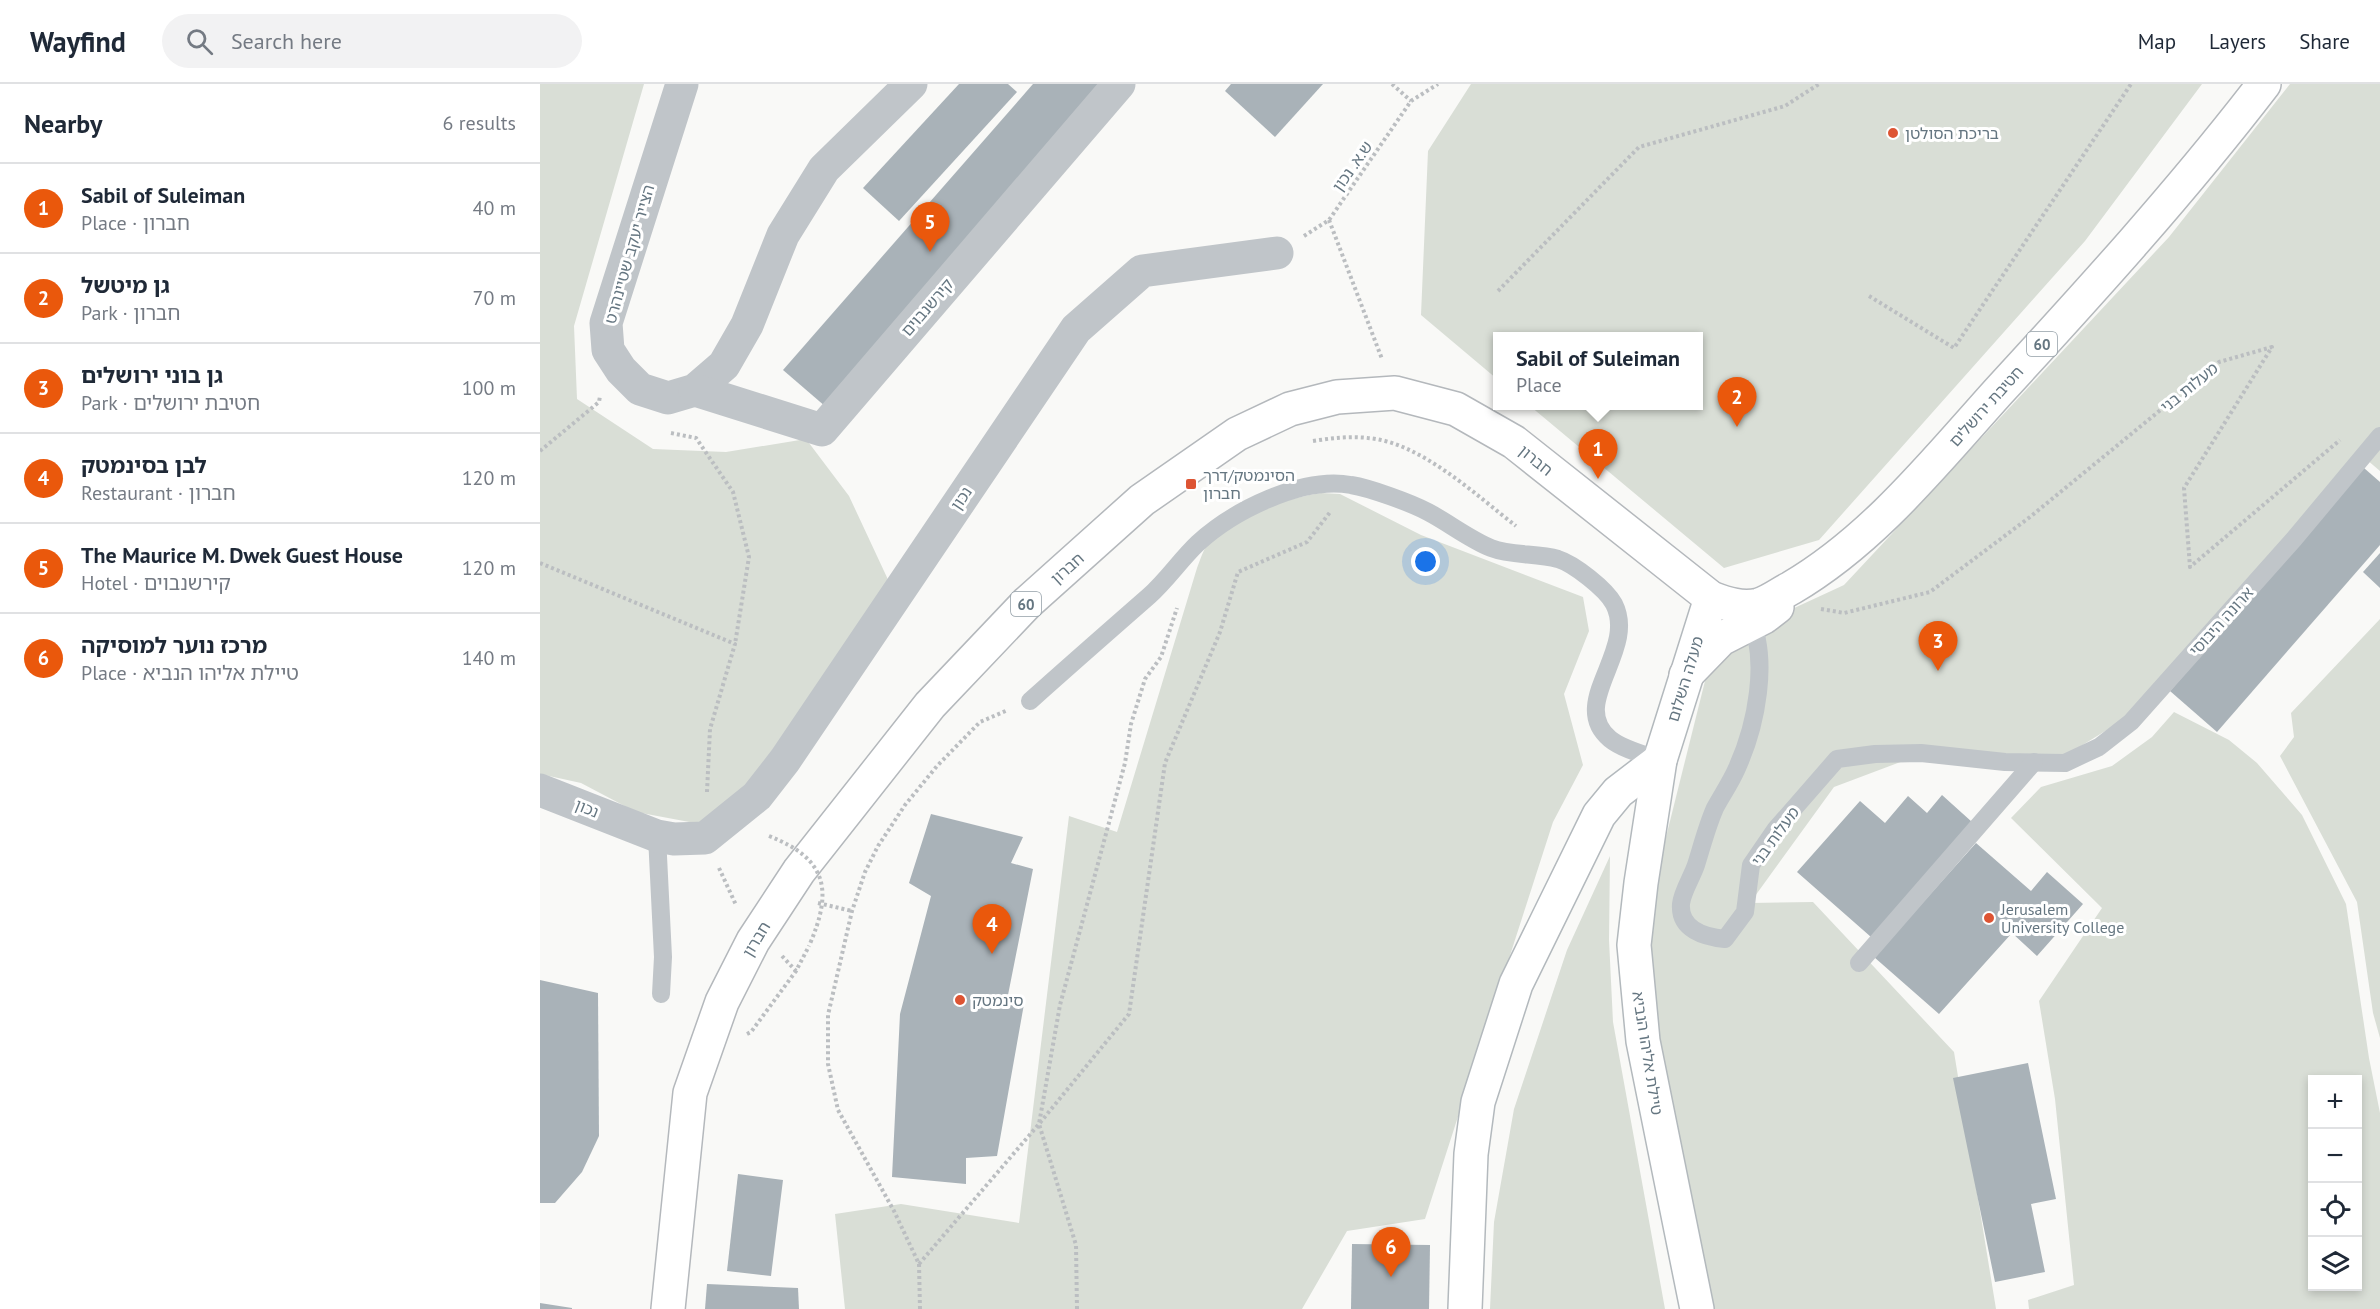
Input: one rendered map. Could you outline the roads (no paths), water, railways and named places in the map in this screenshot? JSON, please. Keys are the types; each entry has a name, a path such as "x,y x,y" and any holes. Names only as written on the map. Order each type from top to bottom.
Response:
{"main road":[{"name":"חטיבת ירושלים","path":"1711,598 1748,615 1768,601 1790,593 1858,540 1927,470 2148,227 2200,167 2264,84"},
{"name":"חברון","path":"668,1309 690,1093 722,1002 768,945 799,871 930,705 1027,603 1142,500 1237,434 1290,409 1337,397 1395,393 1456,409 1514,442 1711,598"},
{"name":"מעלה השלום","path":"1660,760 1711,598"},
{"path":"1686,675 1712,646 1730,633 1748,615"},
{"path":"1465,1309 1470,1154 1478,1102 1516,984 1599,815 1618,792 1660,760"},
{"name":"טיילת אליהו הנביא","path":"1660,760 1634,945 1643,1041 1697,1309"}],"street":[{"name":"הצייר יעקב שטיינהרט","path":"682,84 606,323 608,350 621,370 640,389 668,398 695,390"},
{"path":"695,390 724,365 747,326 783,236 824,169 911,84"},
{"name":"קירשנבוים","path":"695,390 822,430 1119,84"},
{"name":"נכון","path":"540,790 657,836 674,839 705,838 757,796 785,760 1076,329 1142,271 1277,253"}],"lane":[{"name":"ארונה היבוסי","path":"2034,762 2065,763 2099,747 2131,723 2294,539 2380,436"},
{"path":"1030,701 1152,593 1197,544 1217,526 1276,495 1317,484 1351,485 1425,511 1492,548 1560,560 1596,583 1613,602 1619,618 1618,640 1594,709 1597,722 1610,740 1660,760"},
{"name":"מעלות בני","path":"1748,615 1758,669 1757,703 1750,733 1737,769 1714,810 1681,904 1686,924 1703,937 1725,939 1745,912 1751,865 1775,830 1838,759 1875,754 1921,753 2005,762 2034,762"},
{"path":"1859,963 2034,762"},
{"path":"657,836 663,957 661,994"}],"place":[{"name":"בריכת הסולטן","path":"1893,133"},
{"name":"The Maurice M. Dwek Guest House","path":"930,252"},
{"name":"גן מיטשל","path":"1737,427"},
{"name":"Sabil of Suleiman","path":"1598,479"},
{"name":"הסינמטק/דרך חברון","path":"1191,484"},
{"name":"גן בוני ירושלים","path":"1938,671"},
{"name":"Jerusalem University College","path":"1989,918"},
{"name":"לבן בסינמטק","path":"992,954"},
{"name":"סינמטק","path":"960,1000"},
{"name":"מרכז נוער למוסיקה","path":"1391,1277"}]}
